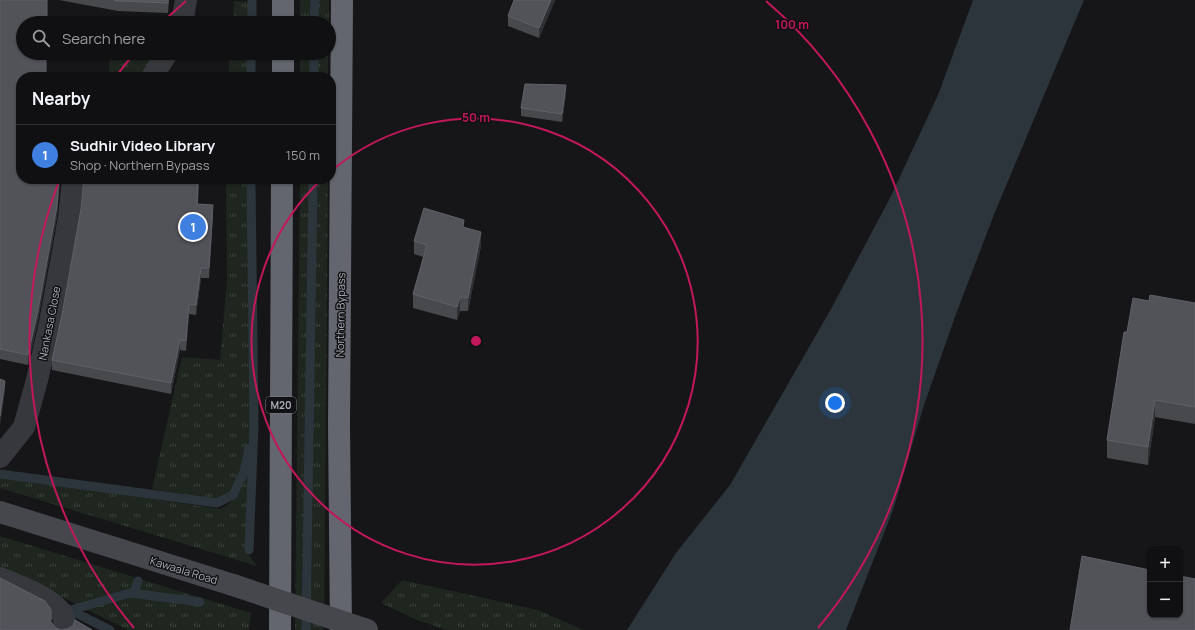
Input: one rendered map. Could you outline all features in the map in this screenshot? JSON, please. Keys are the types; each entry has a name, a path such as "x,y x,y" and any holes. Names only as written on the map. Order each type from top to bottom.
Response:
{"highway":[{"path":"283,0 283,16"},
{"name":"Northern Bypass","path":"341,630 338,424 342,0"},
{"path":"283,60 283,72"},
{"name":"M20","path":"280,630 282,184"}],"street":[{"path":"183,16 186,0"},
{"path":"155,72 163,60"},
{"name":"Nankasa Close","path":"0,457 24,427 37,380 50,323 69,218 72,184"},
{"name":"Kawaala Road","path":"0,512 233,585 367,630"},
{"path":"0,578 45,597 61,613 64,628"}],"green space":[{"path":"300,0 329,0 329,16 300,16"},
{"path":"234,1 251,2 250,16 233,16"},
{"path":"110,60 155,60 144,72 109,72"},
{"path":"229,60 250,60 250,72 228,72"},
{"path":"300,60 328,60 328,72 300,72"},
{"path":"226,184 250,184 252,425 242,470 232,493 215,499 152,489 182,357 220,360 227,280"},
{"path":"300,184 328,184 324,630 295,630"},
{"path":"251,453 247,553 257,566 0,488 0,477 221,509 234,499 239,492 245,477"},
{"path":"0,536 251,613 249,630 128,630 0,566"},
{"path":"402,580 538,610 583,630 447,630 417,620 381,603"}],"shaded area":[{"path":"973,0 1084,0 995,212 956,314 923,408 893,510 846,630 627,630 676,553 730,485 831,309 890,198 938,95"}],"building":[{"path":"0,0 47,0 47,16 16,16 16,60 46,60 46,72 16,72 16,184 59,184 57,206 38,310 28,355 0,349"},
{"path":"114,0 168,0 168,3 118,1"},
{"path":"514,0 551,0 539,28 508,16"},
{"path":"525,84 566,85 562,114 521,108"},
{"path":"84,184 198,184 197,204 213,205 209,268 201,268 196,305 189,304 186,341 180,340 171,383 52,360 62,315 81,209"},
{"path":"424,208 464,220 463,227 481,232 468,298 460,297 457,307 413,294 427,245 414,241"},
{"path":"1150,295 1195,303 1195,407 1155,400 1148,447 1107,440 1124,332 1127,332 1133,298 1149,301"},
{"path":"0,379 5,381 0,416"},
{"path":"1082,556 1147,569 1147,618 1183,618 1183,577 1195,579 1195,630 1070,630"},
{"path":"0,578 45,601 51,610 51,622 56,628 61,630 0,630"},
{"path":"75,620 92,630 61,630 73,626"}],"waterway":[{"path":"252,0 252,16"},
{"path":"314,16 315,0"},
{"path":"251,60 251,72"},
{"path":"314,60 314,72"},
{"path":"249,550 254,425 251,184"},
{"path":"306,630 313,184"},
{"path":"0,474 217,503 233,495 244,472 249,448"},
{"path":"134,593 138,581"},
{"path":"71,610 130,593 200,602"},
{"path":"68,609 110,630"}],"place":[{"name":"Sudhir Video Library","path":"193,227"}]}
